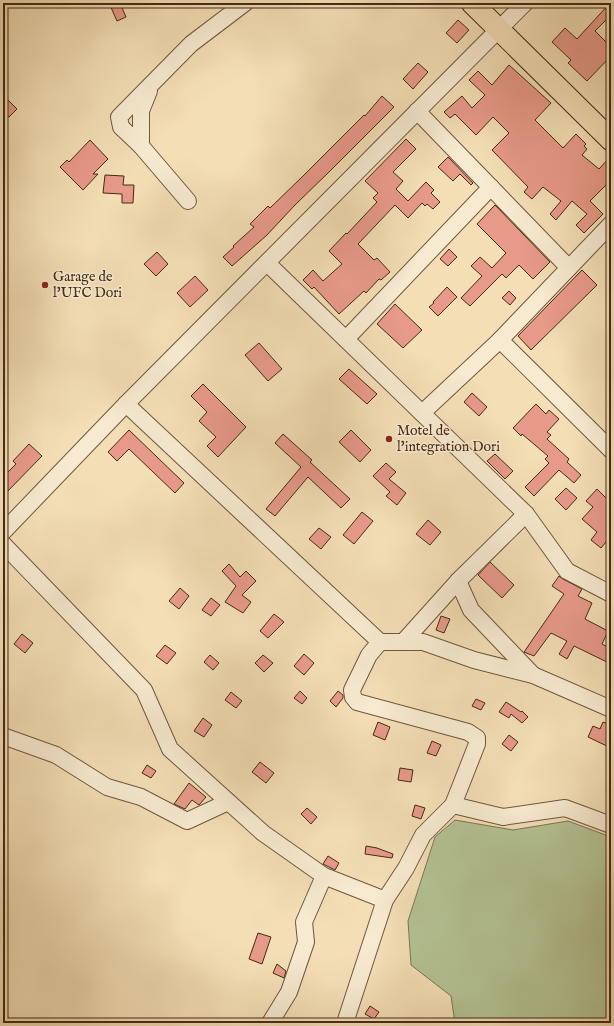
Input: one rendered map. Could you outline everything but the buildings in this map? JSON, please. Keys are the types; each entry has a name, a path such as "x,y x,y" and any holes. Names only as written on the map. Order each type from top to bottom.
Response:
{"main road":[{"path":"472,3 611,140"}],"street":[{"path":"188,201 141,146 121,127 120,117 191,44 245,3"},
{"path":"3,532 126,404 525,3"},
{"path":"141,146 141,111 153,82"},
{"path":"418,111 569,268"},
{"path":"346,339 491,187"},
{"path":"422,413 500,340 611,224"},
{"path":"267,263 526,514 567,571 611,594"},
{"path":"500,340 611,450"},
{"path":"126,404 380,642 423,642 474,660 533,675 611,709"},
{"path":"404,641 458,581 526,514"},
{"path":"3,544 144,690 170,749 263,833 324,876 385,900"},
{"path":"458,581 471,610 533,675"},
{"path":"345,1023 385,900 406,868 423,835 453,805 477,744 477,738 468,732 357,702 353,697 352,690 369,655 380,642"},
{"path":"3,736 56,756 107,787 141,797 187,821 228,802"},
{"path":"453,805 503,816 565,808 611,825"},
{"path":"270,1023 289,992 306,942 304,922 324,876"}],"green space":[{"path":"455,820 513,830 568,821 611,837 611,1023 455,1023 451,996 411,965 408,921 435,837"}],"place":[{"name":"Garage de l'UFC Dori","path":"45,285"},
{"name":"Motel de l'integration Dori","path":"389,439"}]}
